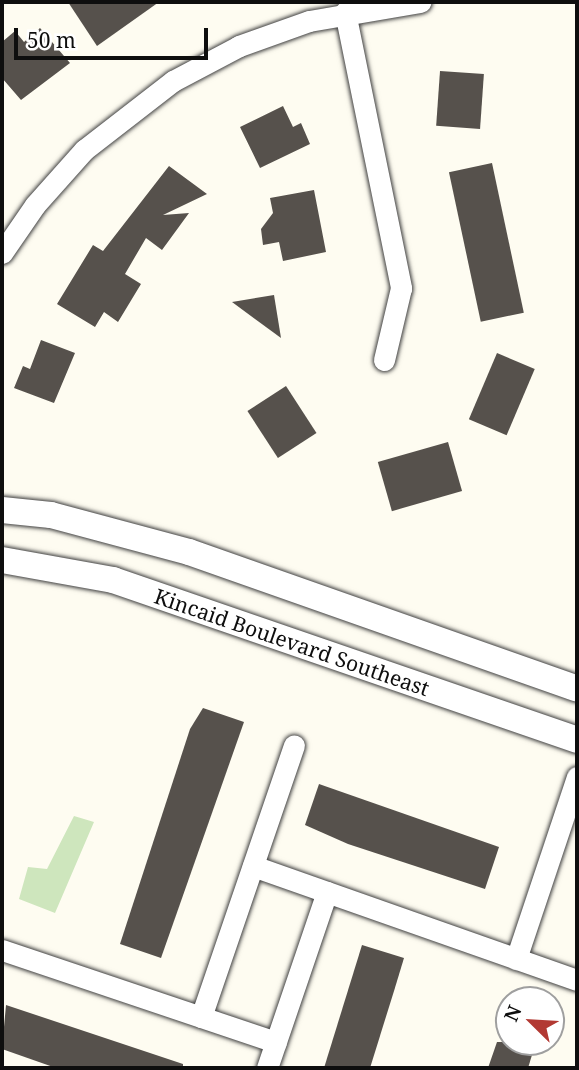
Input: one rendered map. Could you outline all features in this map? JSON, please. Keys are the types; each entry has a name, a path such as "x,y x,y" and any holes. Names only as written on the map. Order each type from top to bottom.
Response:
{"street":[{"path":"2,253 59,177 142,102 239,46 345,12 420,2"},
{"path":"345,12 401,288 384,360"},
{"path":"2,510 51,515 190,552 577,690"},
{"name":"Kincaid Boulevard Southeast","path":"2,560 113,580 577,740"},
{"path":"201,1017 294,745"},
{"path":"516,959 577,777"},
{"path":"253,866 577,980"},
{"path":"267,1068 327,892"},
{"path":"2,950 276,1042"}],"green space":[{"path":"74,816 94,822 55,913 19,899 28,867 47,869"}],"building":[{"path":"68,2 159,2 97,46"},
{"path":"40,28 70,63 21,100 2,78 2,42 15,31 24,42"},
{"path":"440,71 484,74 480,129 436,126"},
{"path":"283,106 293,127 301,123 310,144 260,168 240,127"},
{"path":"492,163 524,313 481,322 449,172"},
{"path":"169,166 207,194 163,215 189,213 162,250 146,238 125,274 141,284 118,322 104,312 95,327 57,304 93,245 103,251"},
{"path":"314,190 326,252 283,261 279,242 263,245 261,229 273,213 270,198"},
{"path":"274,295 281,338 232,302"},
{"path":"41,340 75,353 54,403 14,388 23,366 30,369"},
{"path":"497,353 535,369 507,435 469,419"},
{"path":"286,386 316,433 278,458 247,411"},
{"path":"448,442 462,491 392,511 378,462"},
{"path":"203,708 244,722 161,958 120,944 190,729"},
{"path":"319,784 499,847 485,889 348,844 305,825"},
{"path":"362,945 404,958 394,991 370,1068 324,1068"},
{"path":"6,1005 183,1064 183,1068 56,1068 2,1049"},
{"path":"495,1048 495,1056 532,1056 528,1068 488,1068"}]}
